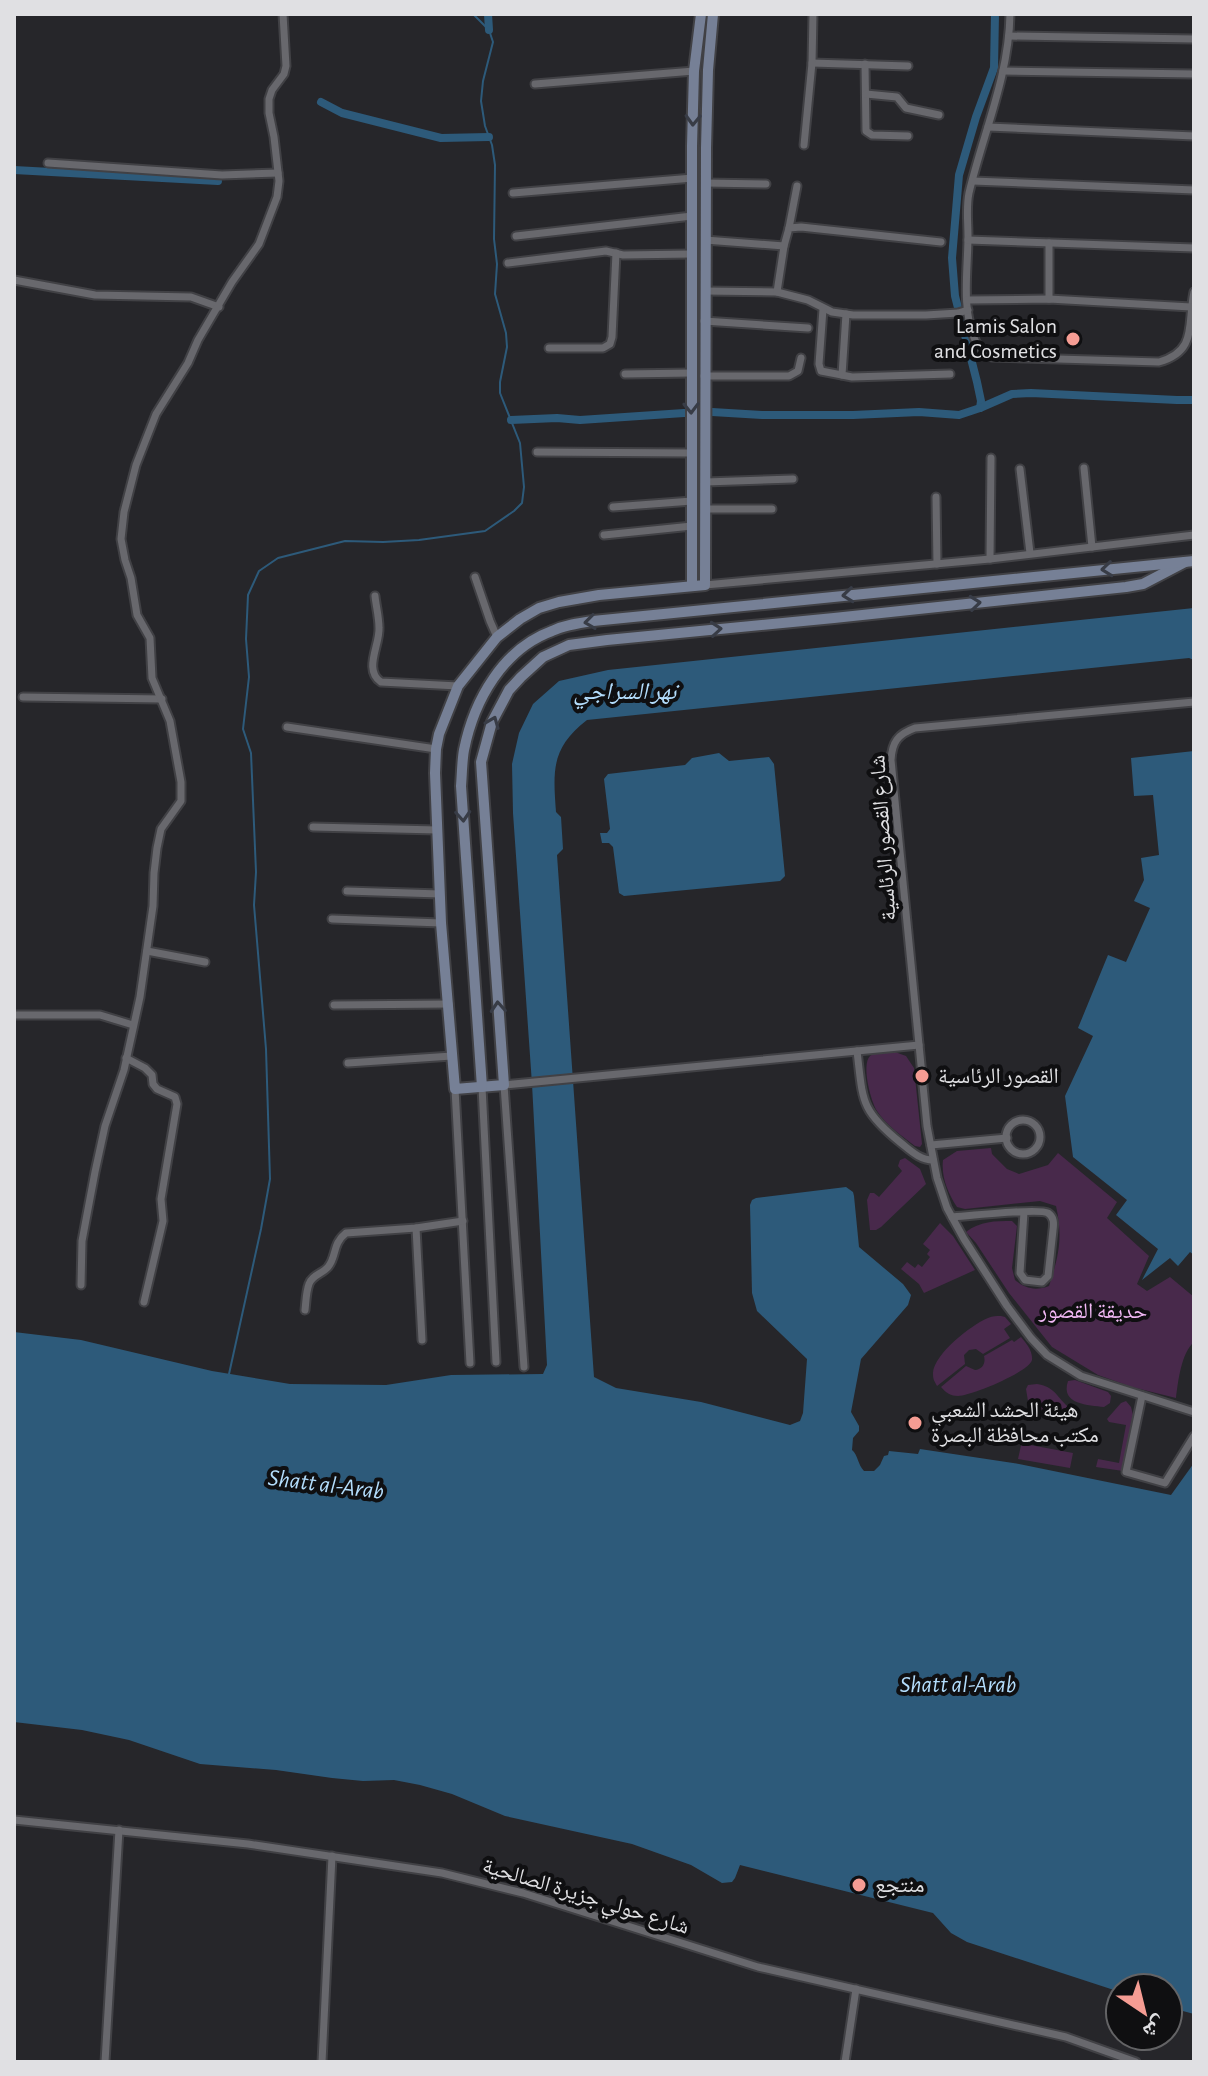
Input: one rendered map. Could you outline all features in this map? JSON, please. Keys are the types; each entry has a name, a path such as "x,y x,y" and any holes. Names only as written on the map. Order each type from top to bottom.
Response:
{"main road":[{"path":"692,586 691,254 694,71 701,14"},
{"path":"713,14 708,70 705,240 705,585 599,595 539,608 497,637 458,686 439,734 435,773 441,923 455,1089 508,1085 481,762 492,722 509,690 543,657 569,645 607,640 1126,587 1143,584 1190,561"},
{"path":"482,1087 461,786 463,753 478,704 508,659 526,644 550,631 593,621 1190,561"}],"street":[{"path":"81,1285 82,1241 90,1200 105,1126 126,1058 147,951 157,848 161,829 181,801 181,782 170,721 152,678 150,638 137,615 125,560 121,539 124,512 136,465 156,414 232,282 259,244 277,197 278,173 269,99 286,66 283,14"},
{"path":"804,145 813,14"},
{"path":"1010,14 1003,71 968,197 967,300 963,312 975,341 992,357 1159,362 1175,357 1188,340 1194,292"},
{"path":"1009,36 1194,39"},
{"path":"812,63 908,66"},
{"path":"865,64 865,129 875,135 908,136"},
{"path":"535,84 694,71"},
{"path":"1003,71 1194,74"},
{"path":"866,94 897,97 906,108 939,115"},
{"path":"988,127 1194,136"},
{"path":"48,163 222,175 278,173"},
{"path":"513,193 693,178"},
{"path":"973,181 1194,190"},
{"path":"706,183 766,184"},
{"path":"777,292 797,186"},
{"path":"516,236 692,216"},
{"path":"789,228 881,234 941,242"},
{"path":"705,240 784,246"},
{"path":"968,240 1194,248"},
{"path":"1049,243 1049,299"},
{"path":"508,263 606,251 623,255 691,254"},
{"path":"549,348 603,348 610,344 616,253"},
{"path":"14,280 95,295 191,297 219,307"},
{"path":"705,291 777,292 846,314 963,312"},
{"path":"967,300 1049,299 1191,307"},
{"path":"823,309 821,371 852,377 950,374"},
{"path":"842,375 846,314"},
{"path":"704,321 808,328"},
{"path":"704,376 789,376 798,371 801,358"},
{"path":"625,374 691,373"},
{"path":"537,452 691,453"},
{"path":"990,559 991,458"},
{"path":"1084,468 1092,547"},
{"path":"1020,469 1030,553"},
{"path":"705,482 793,479"},
{"path":"936,497 937,564"},
{"path":"613,507 692,501"},
{"path":"705,509 772,509"},
{"path":"604,535 692,526"},
{"path":"705,585 990,559 1191,535"},
{"path":"475,577 497,637"},
{"path":"375,596 379,630 373,661 375,678 381,682 458,686"},
{"path":"23,697 162,699"},
{"name":"شارع القصور الرئاسية","path":"1194,702 915,728 896,739 891,760 933,1160 952,1217 1007,1306 1047,1355 1081,1376 1194,1412"},
{"path":"287,727 436,749"},
{"path":"313,827 437,830"},
{"path":"347,891 440,894"},
{"path":"332,919 441,923"},
{"path":"147,951 205,962"},
{"path":"334,1005 449,1004"},
{"path":"14,1015 100,1015 133,1025"},
{"path":"524,1367 508,1085 919,1045"},
{"path":"857,1051 862,1096 872,1117 912,1153 933,1160"},
{"path":"348,1063 452,1056"},
{"path":"126,1058 145,1068 152,1075 157,1089 175,1097 177,1104 161,1199 163,1221 144,1302"},
{"path":"482,1087 496,1362"},
{"path":"455,1089 470,1363"},
{"path":"1024,1120 1034,1124 1040,1134 1038,1144 1031,1152 1025,1153 1011,1148 1007,1138 1010,1127 1024,1120"},
{"path":"931,1145 1007,1138"},
{"path":"952,1217 1024,1212 1043,1211 1053,1218 1048,1276 1042,1282 1025,1280 1020,1273 1024,1212"},
{"path":"305,1310 311,1279 331,1264 339,1238 346,1233 463,1221"},
{"path":"416,1228 422,1340"},
{"path":"1142,1396 1126,1472 1165,1483 1194,1436"},
{"name":"شارع حولي جزيرة الصالحية","path":"14,1820 248,1844 442,1873 510,1890 758,1967 1066,2037 1136,2062"},
{"path":"105,2062 119,1830"},
{"path":"322,2062 332,1856"},
{"path":"845,2062 856,1989"}],"green space":[{"path":"895,1052 906,1056 914,1068 920,1147 885,1121 877,1111 870,1092 866,1067 870,1056"},
{"name":"حديقة القصور","path":"991,1148 992,1154 1007,1169 1019,1174 1048,1165 1058,1153 1117,1202 1107,1218 1149,1256 1137,1284 1147,1291 1170,1277 1194,1297 1194,1342 1183,1361 1176,1398 1098,1375 1052,1347 1009,1293 966,1232 982,1224 1012,1221 1017,1226 1012,1268 1015,1280 1035,1289 1049,1286 1059,1246 1058,1217 1056,1206 1040,1201 965,1209 957,1207 946,1185 943,1160 957,1151"},
{"path":"905,1158 920,1169 926,1184 881,1227 870,1230 867,1200 870,1193 879,1197 902,1171 898,1166 900,1160"},
{"path":"940,1223 953,1236 975,1270 924,1293 919,1284 901,1269 907,1262 915,1268 918,1264 922,1267 930,1257 927,1254 930,1250 923,1244"},
{"path":"1001,1316 1011,1324 1004,1329 1010,1338 983,1354 976,1349 969,1350 964,1355 965,1364 937,1386 933,1373 946,1349 981,1322"},
{"path":"1021,1337 1029,1347 1032,1360 1021,1371 965,1395 951,1395 941,1387 966,1366 980,1369 984,1356"},
{"path":"1075,1380 1108,1392 1110,1403 1104,1407 1072,1399 1068,1395 1068,1381"},
{"path":"1037,1384 1054,1392 1077,1412 1076,1415 1029,1407 1026,1389 1028,1385"},
{"path":"1126,1401 1133,1415 1123,1471 1096,1467 1098,1459 1119,1463 1126,1425 1107,1419"},
{"path":"1022,1441 1073,1453 1070,1468 1018,1459"}],"water":[{"name":"Shatt al-Arab","path":"1194,608 1194,660 1189,658 587,720 575,730 561,750 555,784 556,812 561,817 563,849 557,855 594,1377 616,1388 701,1402 790,1425 800,1421 807,1359 757,1311 752,1293 750,1205 756,1198 846,1187 854,1196 859,1247 903,1284 911,1295 908,1305 861,1359 851,1412 859,1431 853,1438 852,1450 864,1471 874,1471 889,1451 918,1454 920,1449 1019,1464 1171,1495 1194,1463 1194,2014 1184,2011 1184,1972 1104,1972 1104,1987 967,1942 951,1933 933,1913 740,1865 732,1882 722,1883 691,1865 632,1844 505,1816 452,1794 420,1785 394,1780 363,1781 200,1764 129,1740 82,1730 14,1722 14,1332 81,1340 212,1371 290,1384 386,1385 451,1375 543,1374 547,1365 512,764 519,733 533,704 559,681 608,670"},
{"path":"1194,751 1194,1255 1190,1252 1178,1266 1170,1258 1142,1280 1158,1249 1116,1215 1127,1200 1073,1157 1065,1096 1093,1036 1078,1028 1108,955 1126,962 1150,908 1134,901 1144,880 1141,858 1159,855 1153,795 1134,796 1131,758"},
{"path":"719,753 729,761 769,757 774,764 785,876 780,881 624,896 619,893 613,847 602,843 600,833 607,833 610,829 604,779 608,774 685,765 692,758"}],"waterway":[{"path":"229,1374 270,1179 266,1049 254,905 256,872 251,753 243,729 249,677 246,639 248,595 259,571 278,558 345,541 419,540 485,531 522,503 524,487 520,443 500,393 507,347 495,294 495,165 481,101 493,42 489,30 473,14"},
{"path":"488,14 489,30"},
{"path":"980,408 977,382 955,296 952,258 959,175 994,68 995,14"},
{"path":"321,102 342,113 441,138 489,137"},
{"path":"14,170 218,181"},
{"path":"712,412 762,415 919,412 959,415 1012,394 1031,393 1194,400"},
{"path":"511,420 580,420 684,413"}],"place":[{"name":"Lamis Salon and Cosmetics","path":"1073,339"},
{"name":"القصور الرئاسية","path":"922,1076"},
{"name":"هيئة الحشد الشعبي مكتب محافظة البصرة","path":"915,1423"},
{"name":"منتجع","path":"859,1885"}],"water label":[{"name":"نهر السراجي","path":"625,692"}]}
